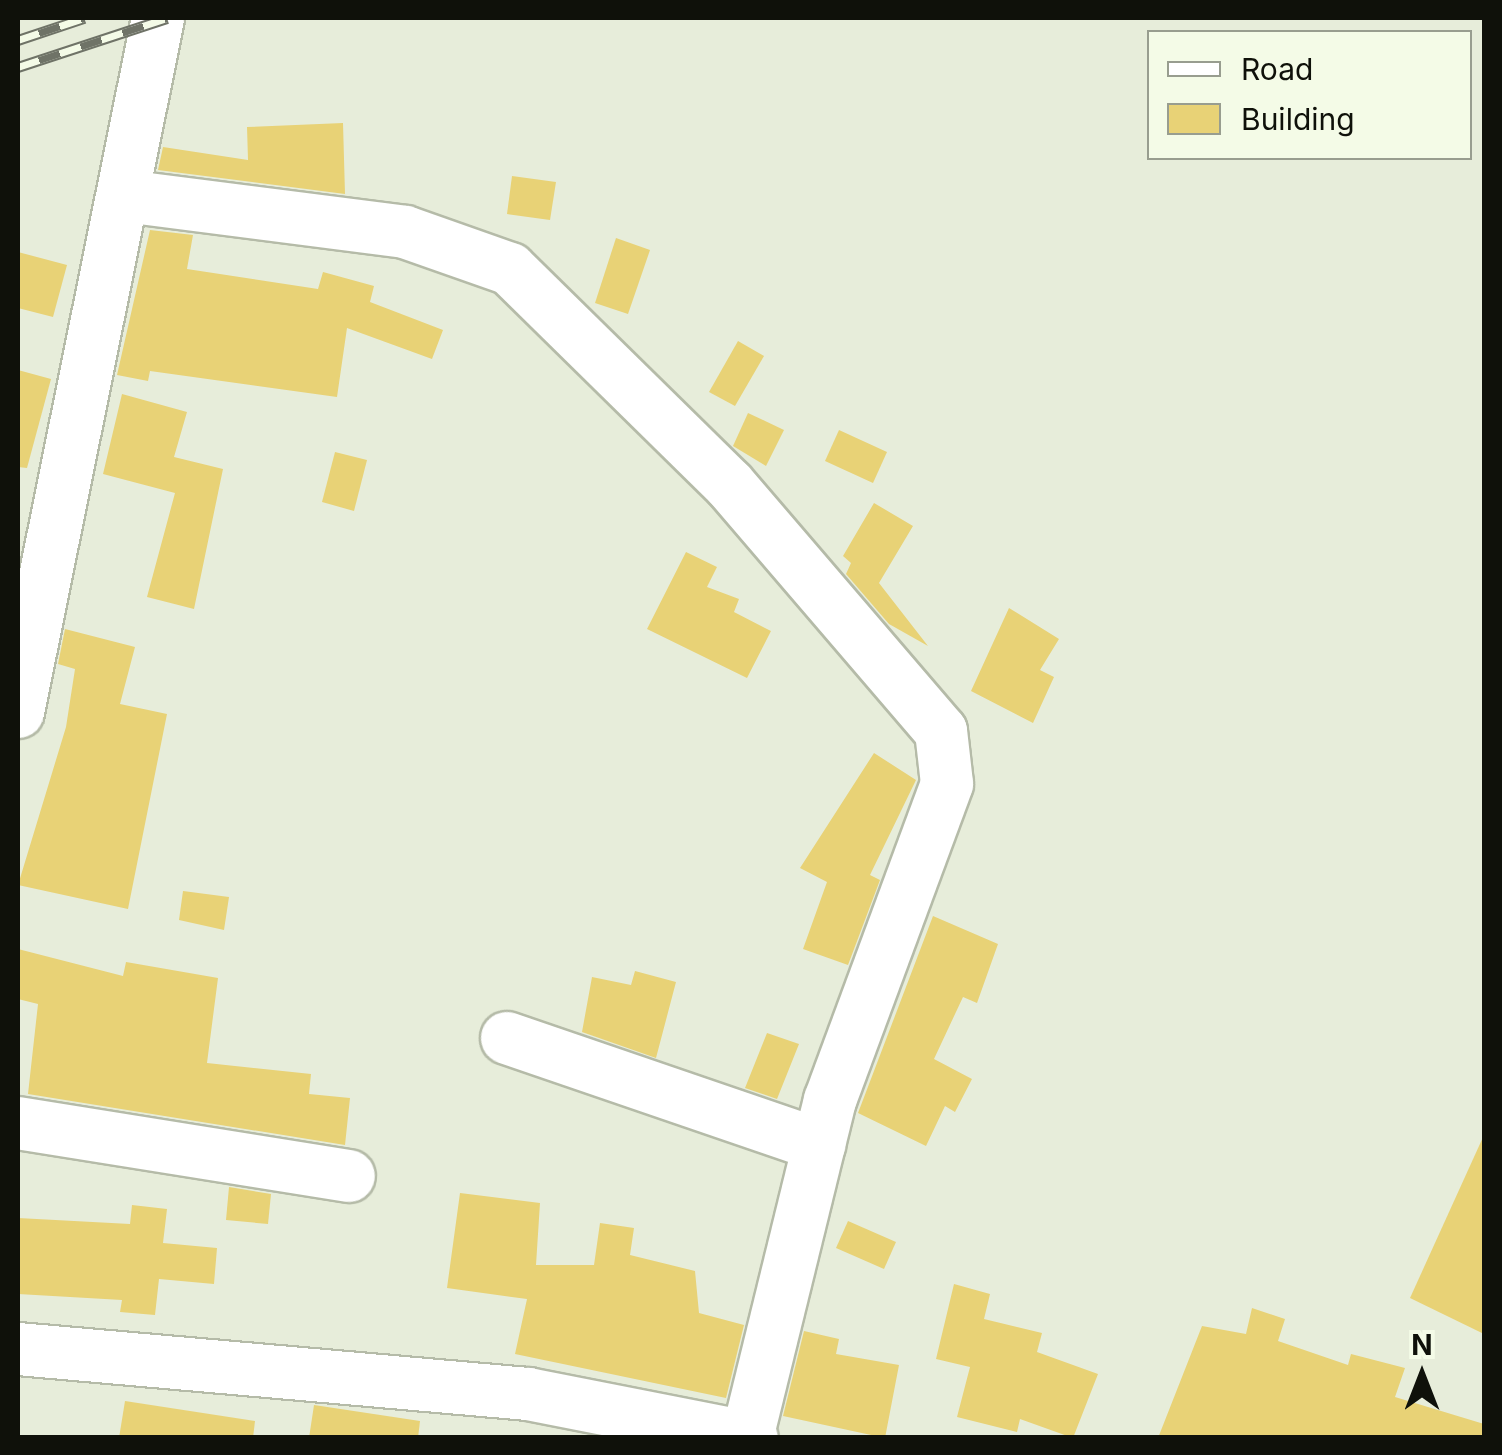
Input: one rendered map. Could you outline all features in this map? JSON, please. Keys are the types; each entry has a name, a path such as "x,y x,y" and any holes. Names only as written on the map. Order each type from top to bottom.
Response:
{"street":[{"path":"18,712 158,18"},
{"path":"18,1349 528,1394 678,1430 750,1437 819,1144 947,784 941,731 729,484 510,270 405,232 125,196"},
{"path":"506,1038 819,1144"},
{"path":"18,1122 349,1176"}],"building":[{"path":"343,123 345,194 158,170 163,147 248,160 247,127"},
{"path":"512,176 556,182 550,220 507,214"},
{"path":"150,230 193,235 187,269 318,289 323,272 374,286 370,302 443,330 432,359 347,328 337,397 150,371 148,381 117,375"},
{"path":"616,238 650,250 628,314 595,303"},
{"path":"18,252 67,265 53,317 18,308"},
{"path":"738,341 764,356 735,406 709,392"},
{"path":"18,370 51,379 27,468 18,467"},
{"path":"122,394 187,412 174,457 223,469 194,609 147,597 175,493 103,474"},
{"path":"748,413 784,430 766,466 733,446"},
{"path":"839,430 887,452 873,483 825,461"},
{"path":"335,452 367,460 354,511 322,502"},
{"path":"874,503 913,526 879,583 928,646 889,624 846,574 851,563 843,556"},
{"path":"686,552 717,567 707,587 739,599 734,612 771,631 747,678 647,629"},
{"path":"1009,608 1059,639 1040,670 1054,677 1033,723 971,691"},
{"path":"65,629 135,647 120,704 167,714 128,909 18,885 66,727 75,669 58,664"},
{"path":"874,753 916,780 870,875 880,880 848,965 803,949 827,882 800,868"},
{"path":"183,891 229,897 224,930 179,920"},
{"path":"933,916 998,944 977,1003 963,997 934,1059 972,1079 955,1112 945,1106 926,1146 858,1113"},
{"path":"18,949 123,976 126,962 218,978 207,1063 311,1074 309,1094 350,1098 345,1145 28,1094 38,1004 18,999"},
{"path":"635,971 676,982 656,1058 582,1032 592,977 631,985"},
{"path":"767,1033 799,1044 777,1099 745,1088"},
{"path":"1484,1135 1484,1334 1410,1298"},
{"path":"229,1187 271,1194 268,1224 226,1220"},
{"path":"460,1193 540,1203 536,1265 594,1265 600,1223 634,1228 630,1255 695,1271 699,1313 744,1325 726,1398 515,1354 527,1299 447,1288"},
{"path":"132,1205 167,1209 163,1243 217,1248 214,1284 159,1279 155,1315 120,1312 122,1300 18,1294 18,1218 130,1224"},
{"path":"848,1221 896,1242 884,1269 836,1248"},
{"path":"954,1284 990,1294 984,1319 1042,1333 1037,1352 1098,1374 1073,1438 1020,1419 1017,1432 957,1417 970,1367 936,1359"},
{"path":"1252,1308 1285,1319 1278,1341 1348,1365 1351,1354 1405,1368 1395,1397 1484,1424 1484,1438 1158,1438 1202,1326 1246,1334"},
{"path":"804,1331 839,1339 836,1354 899,1365 885,1438 783,1416"},
{"path":"125,1401 255,1421 253,1438 119,1438"},
{"path":"314,1405 420,1421 418,1438 309,1438"}],"railway":[{"path":"18,40 84,18"},
{"path":"18,67 167,18"}]}
